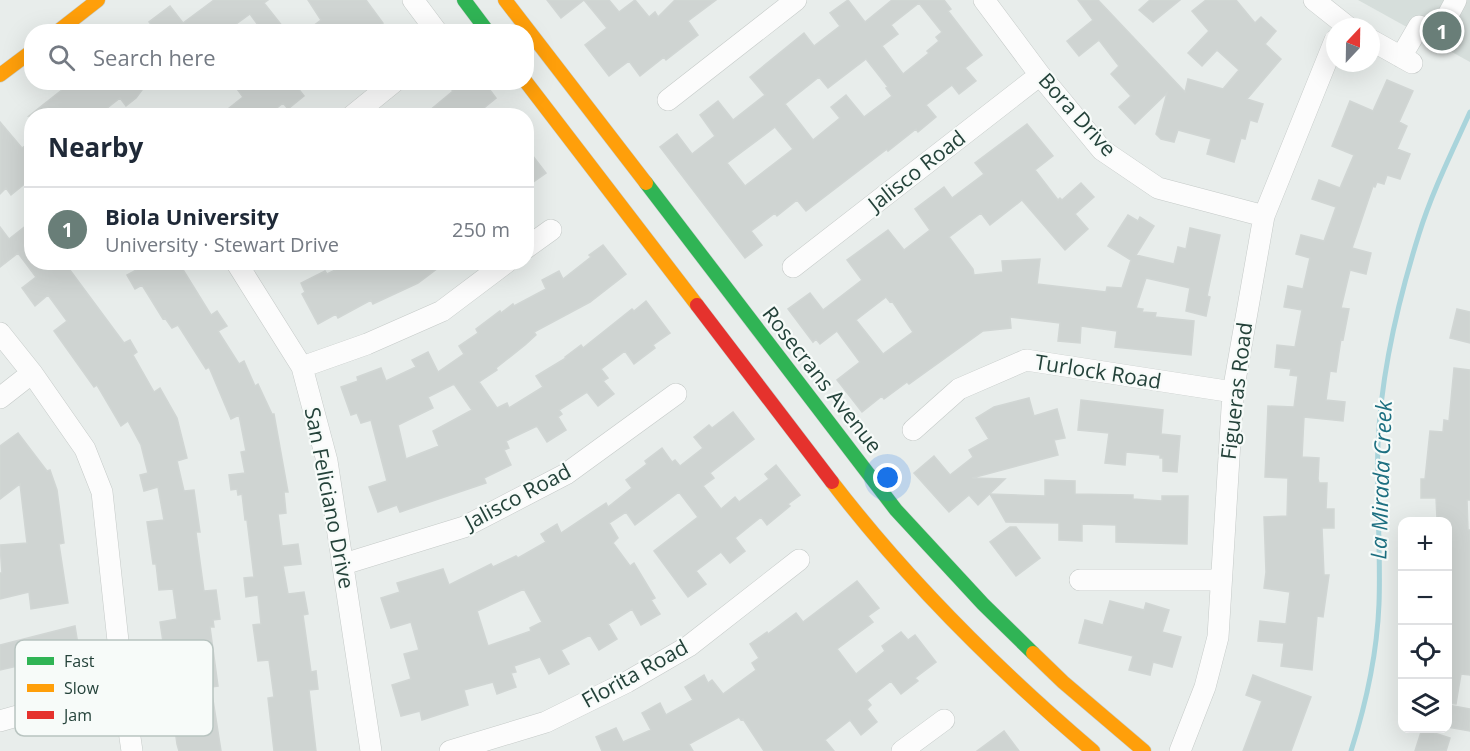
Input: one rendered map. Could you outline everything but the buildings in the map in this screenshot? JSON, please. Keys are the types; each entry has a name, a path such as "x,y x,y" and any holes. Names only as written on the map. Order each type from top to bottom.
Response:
{"main road":[{"path":"67,24 98,0"},
{"path":"464,0 482,24"},
{"name":"Rosecrans Avenue","path":"505,0 523,24"},
{"name":"Rosecrans Avenue","path":"534,38 896,510 983,604 1063,682 1144,751"},
{"path":"0,75 24,57"},
{"path":"532,90 870,531 968,636 1043,708 1093,751"}],"street":[{"path":"413,0 431,24"},
{"path":"484,24 505,0"},
{"path":"668,100 796,0"},
{"name":"Bora Drive","path":"984,0 1040,75 1102,150 1158,188 1264,216"},
{"path":"1314,0 1331,18"},
{"path":"1380,45 1406,60 1419,26 1438,34 1456,0"},
{"name":"Figueras Road","path":"1180,751 1205,687 1218,637 1233,392 1264,216 1326,65"},
{"name":"Jalisco Road","path":"793,267 1040,75"},
{"path":"362,108 384,90"},
{"path":"534,242 551,230"},
{"name":"San Feliciano Drive","path":"241,270 302,367 327,460 371,751"},
{"path":"302,367 367,344 442,311 496,270"},
{"path":"0,333 32,373 85,449 102,492 118,640"},
{"name":"Turlock Road","path":"913,430 959,389 1026,360 1233,392"},
{"path":"0,398 32,373"},
{"name":"Jalisco Road","path":"344,564 464,527 566,474 676,394"},
{"name":"Florita Road","path":"450,751 546,722 627,682 689,646 800,560"},
{"path":"1080,580 1221,580"},
{"path":"0,721 15,717"},
{"path":"902,751 944,720"},
{"path":"130,736 132,751"}],"shaded area":[{"path":"1358,0 1470,0 1470,62"}],"waterway":[{"name":"La Mirada Creek","path":"1351,751 1370,678 1378,622 1378,444 1387,364 1404,285 1424,218 1470,112"}],"traffic: fast":[{"path":"464,0 482,24"},
{"path":"646,183 896,510 983,604 1033,653"}],"traffic: slow":[{"path":"67,24 98,0"},
{"path":"505,0 523,24"},
{"path":"534,38 646,183"},
{"path":"0,75 24,57"},
{"path":"532,90 697,305"},
{"path":"832,482 891,554 955,623 1023,689 1093,751"},
{"path":"1033,653 1063,682 1144,751"}],"traffic: jam":[{"path":"697,305 832,482"}],"place":[{"name":"Biola University","path":"1442,31"}]}
